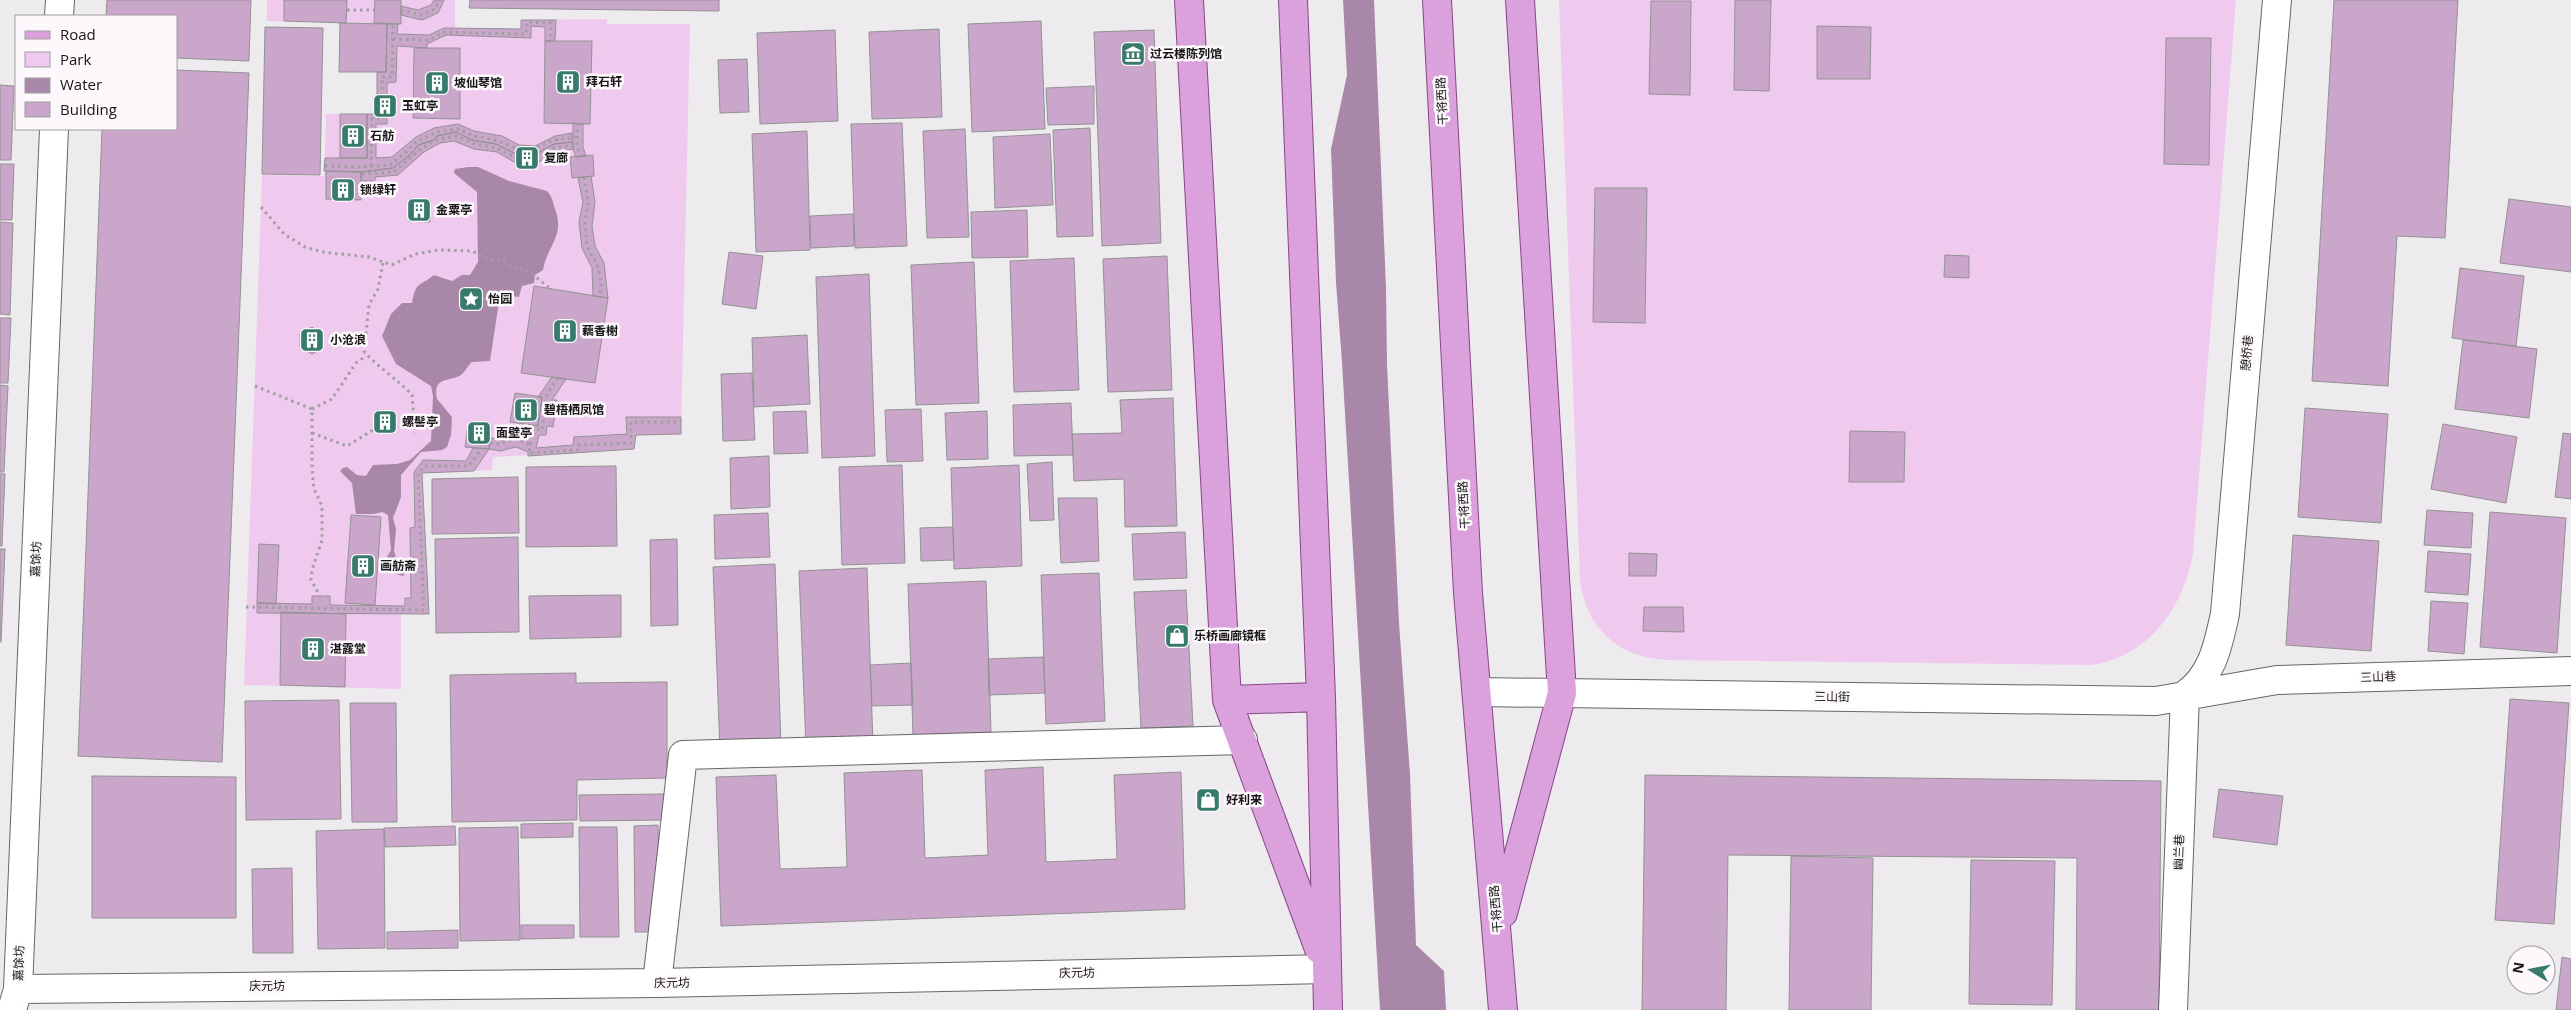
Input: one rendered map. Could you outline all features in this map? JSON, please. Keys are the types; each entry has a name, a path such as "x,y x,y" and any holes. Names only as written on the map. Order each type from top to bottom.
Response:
{"main road":[{"path":"1189,0 1228,700 1326,969"},
{"path":"1293,0 1321,697 1328,1010"},
{"name":"干将西路","path":"1437,0 1468,583 1503,1010"},
{"path":"1498,932 1562,693 1520,0"},
{"path":"1228,700 1321,697"}],"street":[{"path":"59,15 60,0"},
{"name":"憩桥巷","path":"2185,695 2196,688 2208,674 2218,646 2225,614 2277,0"},
{"name":"嘉馀坊","path":"15,999 10,950 54,130"},
{"name":"三山巷","path":"2185,695 2277,680 2571,671"},
{"name":"三山街","path":"1478,692 2156,701 2185,695"},
{"name":"幽兰巷","path":"2173,1010 2185,695"},
{"path":"657,983 684,754 1243,740"},
{"name":"庆元坊","path":"15,999 1326,969"}],"path":[{"path":"401,10 421,15 435,9 439,0"},
{"path":"347,10 374,10"},
{"path":"393,39 428,40 445,32 526,34 527,22 550,23 551,40"},
{"path":"382,96 382,77 392,77 394,24"},
{"path":"371,166 372,119 383,119 383,114"},
{"path":"577,123 577,145 581,156"},
{"path":"325,166 390,165 416,142 437,132 458,129 475,136 499,140 517,150 534,149 553,140 578,137"},
{"path":"362,174 394,172 422,148 440,139 457,136 472,143 496,148 515,157 536,157 556,148 577,145"},
{"path":"584,177 588,202 585,223 587,246 597,265 601,282 600,296"},
{"path":"261,207 284,234 305,248 322,252 369,257 392,265 415,254 430,251 474,251 490,260 503,260 512,268 526,269 552,290"},
{"path":"383,263 378,289 369,307 368,325 363,345 366,356 388,372 412,395 415,434"},
{"path":"255,386 312,409 332,399 356,362 366,356"},
{"path":"558,378 547,394 542,430 533,429 529,454 579,450 579,445 631,444 631,422 681,422"},
{"path":"312,409 312,468 314,489 322,506 322,540 312,570 311,580 320,596"},
{"path":"312,433 347,446 378,427"},
{"path":"490,443 499,444 516,438 530,445"},
{"path":"246,607 424,610 418,474 425,466 470,466 481,449"}],"green space":[{"name":"怡园","path":"267,0 455,0 455,28 521,29 521,20 607,19 607,24 690,24 681,434 636,435 634,449 493,457 492,470 422,473 429,614 401,614 401,689 244,685 262,175 324,176 326,114 377,114 377,72 339,72 340,23 267,21"},
{"path":"1559,0 2236,0 2193,553 2181,592 2172,610 2160,627 2146,641 2129,652 2111,660 2090,665 1665,660 1633,653 1619,646 1598,627 1584,599 1580,582"}],"water":[{"path":"1343,0 1374,0 1386,288 1387,364 1399,623 1410,774 1416,945 1444,971 1446,1010 1380,1010 1336,283 1331,149 1347,75"},
{"path":"478,167 509,181 547,191 552,198 558,228 543,270 535,275 534,283 522,286 519,297 500,295 490,361 472,362 461,375 439,383 437,387 437,399 452,417 451,435 447,447 442,450 421,452 401,475 401,497 393,518 396,529 394,551 399,567 406,572 403,576 389,572 390,565 387,557 391,550 388,515 382,512 356,514 352,483 340,471 347,467 357,475 366,476 373,465 397,464 410,460 431,441 433,396 431,386 396,364 382,336 391,314 402,303 412,303 415,291 419,285 434,275 452,281 462,275 470,275 478,262 477,192 454,173 455,169"}],"building":[{"path":"107,0 251,0 249,61 178,58 178,15 106,15"},
{"path":"284,0 347,0 346,23 284,21"},
{"path":"375,0 401,0 401,24 374,23"},
{"path":"434,0 444,0 438,13 422,20 401,15 401,6 418,10 431,5"},
{"path":"470,0 719,0 719,11 469,8"},
{"path":"1735,0 1771,0 1769,91 1734,90"},
{"path":"2334,0 2458,0 2445,238 2397,236 2388,386 2312,381"},
{"path":"1651,1 1691,1 1690,95 1649,94"},
{"path":"521,20 556,20 555,40 545,41 545,27 531,26 531,38 446,35 427,44 427,48 397,46 396,82 387,83 387,97 377,96 377,72 386,72 387,24 398,24 397,34 429,35 444,28 521,29"},
{"path":"1041,21 1045,129 972,132 968,24"},
{"path":"340,23 387,24 386,72 339,72"},
{"path":"1817,26 1871,27 1870,79 1817,79"},
{"path":"265,27 323,28 320,175 262,174"},
{"path":"939,29 942,117 872,119 869,32"},
{"path":"835,30 838,121 760,124 757,33"},
{"path":"1154,30 1161,243 1102,246 1094,32"},
{"path":"2166,38 2211,38 2209,165 2164,164"},
{"name":"拜石轩","path":"545,41 592,41 590,124 544,123"},
{"name":"坡仙琴馆","path":"414,48 460,48 460,119 413,118"},
{"path":"747,59 749,112 720,113 718,60"},
{"path":"178,70 249,73 222,762 78,756 102,130 178,130"},
{"path":"0,85 14,86 11,160 0,160"},
{"path":"1094,86 1094,124 1048,125 1046,88"},
{"name":"玉虹亭","path":"377,96 394,97 394,114 377,115"},
{"name":"石舫","path":"340,114 367,114 367,158 340,158"},
{"path":"367,114 387,114 387,124 376,124 376,158 392,157 416,137 434,128 458,124 474,131 502,136 519,145 535,146 555,136 572,133 572,142 554,144 536,154 516,154 496,144 472,140 456,132 437,136 434,140 418,145 411,154 393,168 361,172 324,171 325,158 367,158"},
{"path":"573,123 583,124 583,147 586,156 576,157 573,149"},
{"path":"902,123 907,246 855,248 851,124"},
{"path":"1090,128 1093,236 1057,237 1053,130"},
{"path":"965,129 969,237 927,238 923,131"},
{"path":"807,131 810,250 756,252 752,134"},
{"name":"复廊","path":"456,132 472,140 496,144 516,154 536,154 554,144 572,142 573,149 557,152 539,162 514,162 497,152 474,149 454,141 440,143 424,152 398,175 375,177 375,181 361,181 361,172 393,168 411,154 418,145 434,140 437,136"},
{"path":"1050,134 1053,205 995,208 993,137"},
{"path":"593,155 594,176 572,178 570,157"},
{"path":"0,164 14,164 12,220 0,220"},
{"name":"锁绿轩","path":"326,171 361,172 361,200 326,199"},
{"path":"591,176 595,202 592,226 595,246 604,263 608,298 593,296 592,268 582,248 579,222 583,202 578,178"},
{"path":"1595,188 1647,188 1645,323 1593,322"},
{"name":"金粟亭","path":"409,199 430,200 430,222 409,221"},
{"path":"2509,199 2571,207 2571,272 2500,263"},
{"path":"1027,210 1028,257 972,258 971,212"},
{"path":"853,214 854,246 811,248 810,216"},
{"path":"0,222 13,223 10,315 0,314"},
{"path":"729,252 763,256 756,309 722,304"},
{"path":"1945,255 1969,256 1969,278 1944,277"},
{"path":"1167,256 1172,390 1108,392 1103,259"},
{"path":"1074,258 1079,390 1014,392 1010,261"},
{"path":"974,262 979,403 916,405 911,265"},
{"path":"2460,268 2524,276 2516,346 2452,338"},
{"path":"869,274 875,456 822,458 816,277"},
{"name":"藕香榭","path":"534,286 608,298 595,383 521,373"},
{"path":"0,318 11,318 8,383 0,383"},
{"name":"小沧浪","path":"312,327 323,334 323,348 312,354 300,347 300,334"},
{"path":"807,335 810,404 754,407 752,338"},
{"path":"2463,340 2537,349 2529,418 2455,409"},
{"path":"752,373 755,440 723,441 721,374"},
{"path":"552,377 566,379 552,400 557,400 553,427 547,426 546,435 539,435 536,448 573,445 574,437 627,434 626,417 681,417 681,434 636,435 634,449 528,456 528,452 516,447 500,451 489,449 490,438 499,439 514,432 528,439 531,425 538,426 542,397 538,397"},
{"path":"0,385 8,386 4,472 0,472"},
{"name":"碧梧栖凤馆","path":"515,393 542,397 538,426 510,422"},
{"path":"1173,398 1177,526 1125,527 1124,479 1074,481 1072,434 1122,433 1120,400"},
{"path":"1071,403 1073,455 1014,456 1013,405"},
{"path":"2305,408 2388,414 2381,523 2298,517"},
{"path":"921,409 923,461 887,462 885,410"},
{"path":"806,411 808,453 774,454 773,412"},
{"path":"987,411 988,459 947,460 945,413"},
{"name":"螺髻亭","path":"385,413 392,417 393,426 385,431 378,427 377,418"},
{"path":"2443,424 2517,437 2506,503 2431,489"},
{"name":"面壁亭","path":"468,425 491,427 489,449 465,447"},
{"path":"1850,431 1905,432 1904,482 1849,482"},
{"path":"2563,433 2571,434 2571,499 2555,497"},
{"path":"473,448 489,449 474,471 422,473 429,614 257,613 257,603 312,604 312,596 330,596 330,605 405,606 405,598 411,598 410,528 415,527 414,472 423,460 466,461"},
{"path":"769,456 770,507 731,509 730,458"},
{"path":"1052,462 1054,520 1030,521 1027,464"},
{"path":"902,465 905,563 842,565 839,467"},
{"path":"1019,465 1022,566 954,569 951,468"},
{"path":"616,466 617,546 526,547 526,467"},
{"path":"0,474 5,474 2,546 0,546"},
{"path":"518,477 519,533 432,534 432,479"},
{"path":"1058,498 1097,498 1099,561 1061,563"},
{"path":"2427,510 2473,513 2471,548 2424,545"},
{"path":"2490,512 2566,518 2557,653 2480,647"},
{"path":"768,513 770,557 715,559 714,515"},
{"name":"画舫斋","path":"351,515 381,517 375,605 345,603"},
{"path":"953,527 954,560 921,561 920,528"},
{"path":"1185,532 1187,578 1134,580 1132,534"},
{"path":"2293,535 2379,541 2371,651 2286,645"},
{"path":"518,537 519,632 436,633 435,539"},
{"path":"677,539 678,625 651,626 650,540"},
{"path":"259,544 279,545 276,604 257,603"},
{"path":"0,549 5,549 1,642 0,642"},
{"path":"2428,551 2471,554 2468,595 2425,592"},
{"path":"1629,553 1657,554 1656,576 1629,576"},
{"path":"775,564 781,748 720,751 713,567"},
{"path":"867,568 873,745 806,748 799,571"},
{"path":"1099,573 1105,721 1046,724 1041,575"},
{"path":"986,581 991,732 913,735 908,584"},
{"path":"1186,590 1193,726 1141,728 1134,592"},
{"path":"621,595 621,637 530,639 529,596"},
{"path":"2431,601 2468,603 2464,654 2428,651"},
{"path":"1644,607 1683,607 1684,632 1643,631"},
{"name":"湛露堂","path":"281,612 346,614 345,687 280,685"},
{"path":"1043,657 1045,693 989,695 988,659"},
{"path":"911,663 913,705 872,706 870,665"},
{"path":"576,673 576,683 667,682 667,778 577,780 577,820 452,822 450,675"},
{"path":"2510,699 2569,703 2554,924 2495,920"},
{"path":"339,700 341,819 246,820 245,701"},
{"path":"350,703 396,703 397,822 352,822"},
{"path":"1043,767 1046,862 1117,859 1114,775 1181,772 1185,909 721,926 716,777 776,775 780,869 847,867 844,773 922,770 925,858 988,855 985,770"},
{"path":"1645,775 2161,781 2159,1010 2076,1010 2077,858 1728,855 1726,1010 1642,1010"},
{"path":"92,776 236,777 236,918 92,918"},
{"path":"2219,789 2283,796 2277,845 2213,837"},
{"path":"665,794 665,820 580,821 579,795"},
{"path":"573,823 573,837 521,838 521,824"},
{"path":"658,825 660,932 635,932 634,826"},
{"path":"455,826 456,845 385,847 384,828"},
{"path":"518,827 520,940 460,941 459,828"},
{"path":"579,827 617,827 619,937 580,937"},
{"path":"384,829 385,948 318,949 316,831"},
{"path":"1791,856 1873,858 1871,1010 1789,1010"},
{"path":"1971,860 2055,861 2052,1005 1969,1004"},
{"path":"292,868 293,953 253,953 252,869"},
{"path":"521,925 574,925 574,938 521,939"},
{"path":"458,930 458,948 387,949 387,932"},
{"path":"2562,957 2571,959 2571,1010 2556,1010"}],"place":[{"name":"过云楼陈列馆","path":"1133,54"},
{"name":"拜石轩","path":"568,82"},
{"name":"坡仙琴馆","path":"437,83"},
{"name":"玉虹亭","path":"385,106"},
{"name":"石舫","path":"353,136"},
{"name":"复廊","path":"527,158"},
{"name":"锁绿轩","path":"343,190"},
{"name":"金粟亭","path":"419,210"},
{"name":"怡园","path":"471,299"},
{"name":"藕香榭","path":"565,331"},
{"name":"小沧浪","path":"312,340"},
{"name":"碧梧栖凤馆","path":"526,410"},
{"name":"螺髻亭","path":"385,422"},
{"name":"面壁亭","path":"479,433"},
{"name":"画舫斋","path":"363,566"},
{"name":"乐桥画廊镜框","path":"1177,636"},
{"name":"湛露堂","path":"313,649"},
{"name":"好利来","path":"1208,800"}]}
